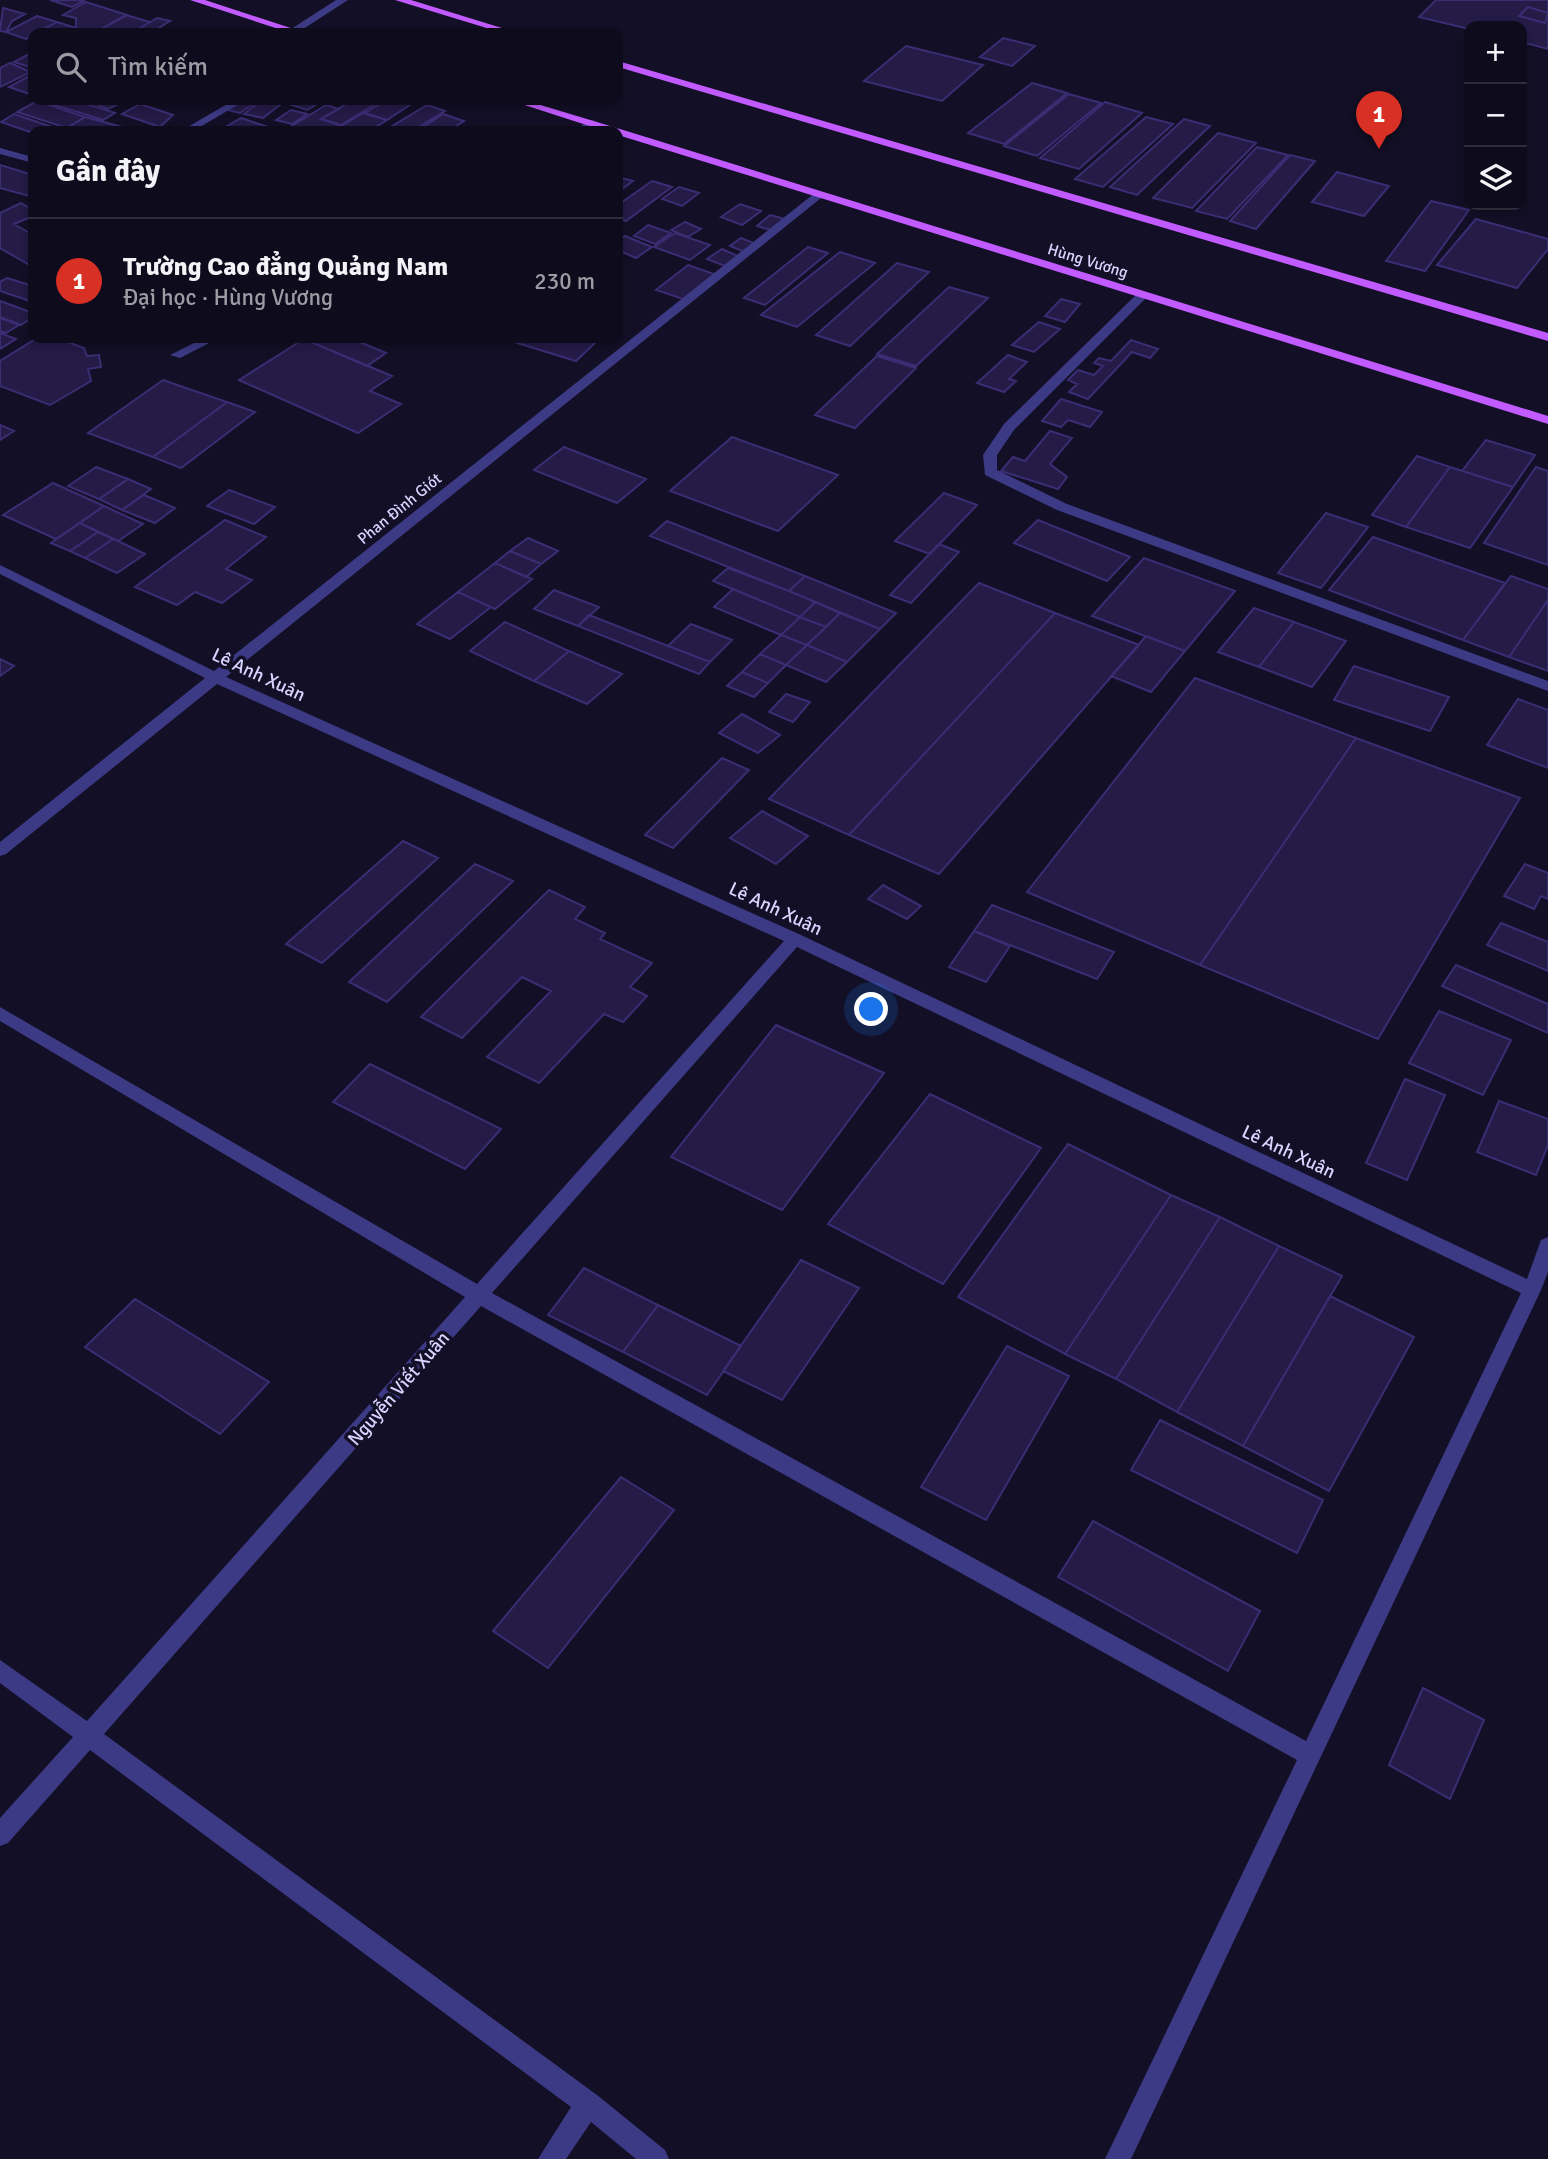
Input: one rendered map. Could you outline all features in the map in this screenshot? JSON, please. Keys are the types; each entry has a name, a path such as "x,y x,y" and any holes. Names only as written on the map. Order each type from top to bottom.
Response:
{"main road":[{"path":"195,0 284,28"},
{"path":"400,0 496,28"},
{"path":"623,65 1548,337"},
{"name":"Hùng Vương","path":"531,105 599,126"},
{"name":"Hùng Vương","path":"623,134 1548,419"}],"street":[{"path":"303,28 344,0"},
{"path":"195,126 232,105"},
{"path":"585,126 590,123"},
{"path":"0,151 28,159"},
{"name":"Phan Đình Giót","path":"0,850 820,194"},
{"path":"1144,295 1009,428 990,455 990,472 1062,507 1548,686"},
{"path":"176,355 202,343"},
{"name":"Lê Anh Xuân","path":"0,569 214,677 795,940 1532,1290"},
{"name":"Nguyễn Viết Xuân","path":"0,1835 795,940"},
{"path":"0,1013 480,1296 1309,1755"},
{"path":"1118,2159 1532,1290 1548,1245"},
{"path":"0,1670 90,1733 588,2104 656,2159"},
{"path":"551,2159 588,2104"}],"building":[{"path":"50,0 85,0 72,7"},
{"path":"1436,0 1548,0 1548,49 1527,43 1527,21 1464,21 1464,28 1419,17"},
{"path":"86,2 127,15 103,28 76,28 76,18 63,15"},
{"path":"1528,7 1548,13 1545,23 1519,16"},
{"path":"3,8 25,14 12,21 6,32 0,31"},
{"path":"126,15 150,22 140,28 103,28"},
{"path":"37,16 57,22 46,28 28,28 26,39 6,32"},
{"path":"157,18 170,21 159,28 140,28"},
{"path":"57,22 76,28 46,28"},
{"path":"1003,38 1035,46 1012,66 980,57"},
{"path":"906,46 983,65 942,101 864,81"},
{"path":"28,55 28,66 14,62"},
{"path":"10,63 28,71 28,73 0,87 0,68"},
{"path":"28,77 28,94 9,87"},
{"path":"1032,83 1067,93 1004,144 968,133"},
{"path":"1069,94 1101,103 1037,156 1004,146"},
{"path":"1105,102 1142,113 1079,169 1040,158"},
{"path":"30,105 49,105 85,117 70,126 61,126 17,112"},
{"path":"55,105 90,105 115,113 103,120"},
{"path":"98,105 116,105 108,109"},
{"path":"143,105 173,115 161,126 157,126 122,114"},
{"path":"236,105 252,105 240,113 228,110"},
{"path":"256,105 280,105 263,118 244,114"},
{"path":"292,105 316,105 307,110"},
{"path":"326,105 339,109 321,119 342,126 292,126"},
{"path":"345,105 374,105 341,125 321,119"},
{"path":"379,105 410,105 387,120 365,113"},
{"path":"427,105 445,111 420,126 392,126"},
{"path":"291,110 307,114 292,124 276,120"},
{"path":"363,113 387,120 377,126 341,126"},
{"path":"14,114 49,126 28,126 28,131 1,122"},
{"path":"443,114 464,121 456,126 425,126"},
{"path":"85,117 118,126 70,126"},
{"path":"1146,117 1173,124 1103,187 1075,179"},
{"path":"241,118 265,126 227,126"},
{"path":"1184,119 1210,126 1137,195 1110,187"},
{"path":"1218,133 1256,143 1192,208 1153,198"},
{"path":"1257,147 1288,155 1227,219 1196,211"},
{"path":"1290,155 1315,161 1256,229 1230,221"},
{"path":"0,165 28,173 28,196 0,188"},
{"path":"1337,172 1389,186 1364,216 1312,202"},
{"path":"623,178 633,181 623,188"},
{"path":"652,181 672,187 626,221 623,220 623,201"},
{"path":"679,187 699,193 682,206 662,199"},
{"path":"1431,201 1469,210 1425,271 1386,261"},
{"path":"21,203 28,207 28,218 14,224 28,232 28,264 0,248 0,213"},
{"path":"740,204 761,211 742,225 721,217"},
{"path":"770,215 785,219 771,230 757,226"},
{"path":"1476,219 1548,239 1548,249 1517,288 1437,265"},
{"path":"685,222 701,229 688,237 671,230"},
{"path":"648,225 671,233 655,244 634,236"},
{"path":"675,233 710,245 690,260 654,247"},
{"path":"623,237 652,247 636,258 623,252"},
{"path":"741,238 756,244 745,252 730,246"},
{"path":"808,247 828,253 765,305 744,298"},
{"path":"722,249 740,257 725,266 707,259"},
{"path":"840,252 875,263 797,327 761,315"},
{"path":"897,263 929,272 850,346 816,335"},
{"path":"688,265 717,275 686,300 656,290"},
{"path":"7,278 28,284 28,300 0,291 0,282"},
{"path":"949,287 988,298 916,366 877,354"},
{"path":"1061,299 1080,304 1065,322 1045,316"},
{"path":"0,301 28,311 28,320 21,325 0,317"},
{"path":"0,318 19,325 6,333 0,331"},
{"path":"1039,322 1060,329 1034,352 1012,345"},
{"path":"0,333 16,339 0,349"},
{"path":"1131,340 1158,349 1150,358 1132,352 1088,399 1069,392 1077,384 1068,380 1078,370 1094,375 1103,366 1094,363 1099,358 1111,361"},
{"path":"29,343 70,343 84,348 87,356 99,355 101,367 88,369 91,381 50,405 0,386 0,361"},
{"path":"298,343 314,343 392,376 370,391 401,404 358,433 239,380"},
{"path":"313,343 362,343 386,353 367,366"},
{"path":"517,343 595,343 576,361"},
{"path":"1008,355 1027,362 1009,379 1016,381 1004,392 977,383"},
{"path":"877,356 916,368 855,428 815,415"},
{"path":"163,380 227,402 153,457 88,433"},
{"path":"1061,399 1102,412 1090,427 1068,420 1061,427 1042,421"},
{"path":"227,402 255,412 181,468 153,457"},
{"path":"0,425 14,431 0,440"},
{"path":"1050,431 1072,438 1050,464 1067,477 1058,489 1001,471 1013,457 1025,461"},
{"path":"732,437 838,475 778,531 670,491"},
{"path":"1486,440 1535,455 1513,487 1462,471"},
{"path":"564,447 646,479 617,503 534,470"},
{"path":"1417,456 1450,467 1406,527 1372,515"},
{"path":"96,467 128,479 99,499 68,486"},
{"path":"1450,467 1513,487 1470,548 1406,527"},
{"path":"1536,467 1548,471 1548,565 1484,543"},
{"path":"128,479 151,489 122,510 99,499"},
{"path":"53,483 104,506 56,539 3,515"},
{"path":"229,490 275,507 254,524 207,506"},
{"path":"944,493 977,505 930,554 895,541"},
{"path":"144,495 175,508 155,523 122,510"},
{"path":"104,506 143,524 118,541 80,523"},
{"path":"1326,513 1368,527 1321,588 1278,573"},
{"path":"225,520 266,537 226,569 252,580 222,603 195,592 177,605 135,587"},
{"path":"1038,520 1130,557 1107,581 1014,543"},
{"path":"667,521 805,576 789,591 650,536"},
{"path":"80,523 98,532 70,551 51,543"},
{"path":"98,532 113,539 85,558 70,551"},
{"path":"1373,537 1505,583 1463,640 1329,590"},
{"path":"528,538 558,551 541,564 510,551"},
{"path":"113,539 145,554 117,573 85,558"},
{"path":"939,544 959,552 911,603 890,595"},
{"path":"510,551 541,564 526,577 495,563"},
{"path":"1144,558 1235,591 1185,651 1092,616"},
{"path":"495,563 532,579 495,609 458,592"},
{"path":"728,568 815,602 800,617 713,581"},
{"path":"805,576 896,613 880,629 789,591"},
{"path":"1511,576 1548,589 1548,600 1509,657 1463,640"},
{"path":"979,583 1055,613 849,835 769,799"},
{"path":"733,589 800,617 781,635 714,607"},
{"path":"554,590 599,607 578,626 534,609"},
{"path":"458,592 491,607 450,639 417,624"},
{"path":"1548,600 1548,671 1509,657"},
{"path":"815,602 840,613 826,627 800,617"},
{"path":"1254,608 1294,622 1259,667 1218,652"},
{"path":"840,613 880,629 847,662 807,645"},
{"path":"1055,613 1139,645 939,874 849,835"},
{"path":"589,615 710,662 699,674 578,626"},
{"path":"800,617 826,627 807,645 781,635"},
{"path":"505,622 569,651 534,681 470,651"},
{"path":"1294,622 1346,641 1312,687 1259,667"},
{"path":"691,624 732,640 710,662 668,646"},
{"path":"781,635 807,645 786,665 760,654"},
{"path":"1146,636 1185,651 1151,692 1111,676"},
{"path":"807,645 847,662 826,682 786,665"},
{"path":"569,651 622,674 587,704 534,681"},
{"path":"760,654 786,665 768,683 742,672"},
{"path":"0,659 14,666 0,676"},
{"path":"1354,666 1449,697 1430,731 1334,700"},
{"path":"742,672 768,683 754,697 727,686"},
{"path":"1195,678 1356,738 1200,965 1027,892"},
{"path":"786,694 810,702 793,722 769,712"},
{"path":"1518,699 1548,710 1548,768 1487,745"},
{"path":"742,714 780,735 758,753 719,733"},
{"path":"1356,738 1520,798 1378,1039 1200,965"},
{"path":"722,758 749,770 673,848 645,835"},
{"path":"762,811 808,836 776,864 730,838"},
{"path":"403,841 438,858 322,963 286,944"},
{"path":"475,864 513,881 387,1002 349,982"},
{"path":"1525,864 1548,873 1548,899 1541,896 1534,909 1504,896"},
{"path":"883,885 921,906 907,919 868,899"},
{"path":"549,890 585,907 575,919 605,933 600,939 652,963 630,987 647,996 623,1022 604,1014 539,1083 487,1057 551,991 522,977 462,1038 421,1017"},
{"path":"992,905 1114,952 1097,979 974,931"},
{"path":"1501,923 1548,942 1548,971 1487,945"},
{"path":"974,931 1010,946 986,982 949,967"},
{"path":"1456,965 1548,1004 1548,1033 1442,986"},
{"path":"1439,1011 1511,1040 1483,1095 1409,1063"},
{"path":"776,1025 884,1073 782,1210 671,1157"},
{"path":"370,1064 501,1129 465,1169 333,1102"},
{"path":"1405,1079 1445,1095 1407,1180 1366,1163"},
{"path":"930,1094 1041,1148 943,1284 828,1224"},
{"path":"1499,1101 1548,1119 1548,1145 1536,1175 1477,1152"},
{"path":"1068,1144 1171,1195 1065,1354 958,1297"},
{"path":"1171,1195 1220,1217 1116,1379 1065,1354"},
{"path":"1220,1217 1279,1246 1177,1412 1116,1379"},
{"path":"1279,1246 1342,1276 1243,1446 1177,1412"},
{"path":"801,1260 859,1288 782,1400 723,1371"},
{"path":"584,1268 658,1305 623,1352 548,1315"},
{"path":"1330,1296 1414,1337 1329,1491 1243,1446"},
{"path":"135,1299 269,1382 220,1434 85,1347"},
{"path":"658,1305 741,1346 707,1395 623,1352"},
{"path":"1007,1346 1069,1376 986,1520 921,1487"},
{"path":"1160,1420 1323,1500 1297,1553 1131,1470"},
{"path":"621,1477 674,1510 548,1668 493,1631"},
{"path":"1093,1521 1260,1611 1228,1671 1058,1577"},
{"path":"1423,1688 1484,1720 1450,1799 1389,1765"}],"place":[{"name":"Trường Cao đẳng Quảng Nam","path":"1379,149"}]}
